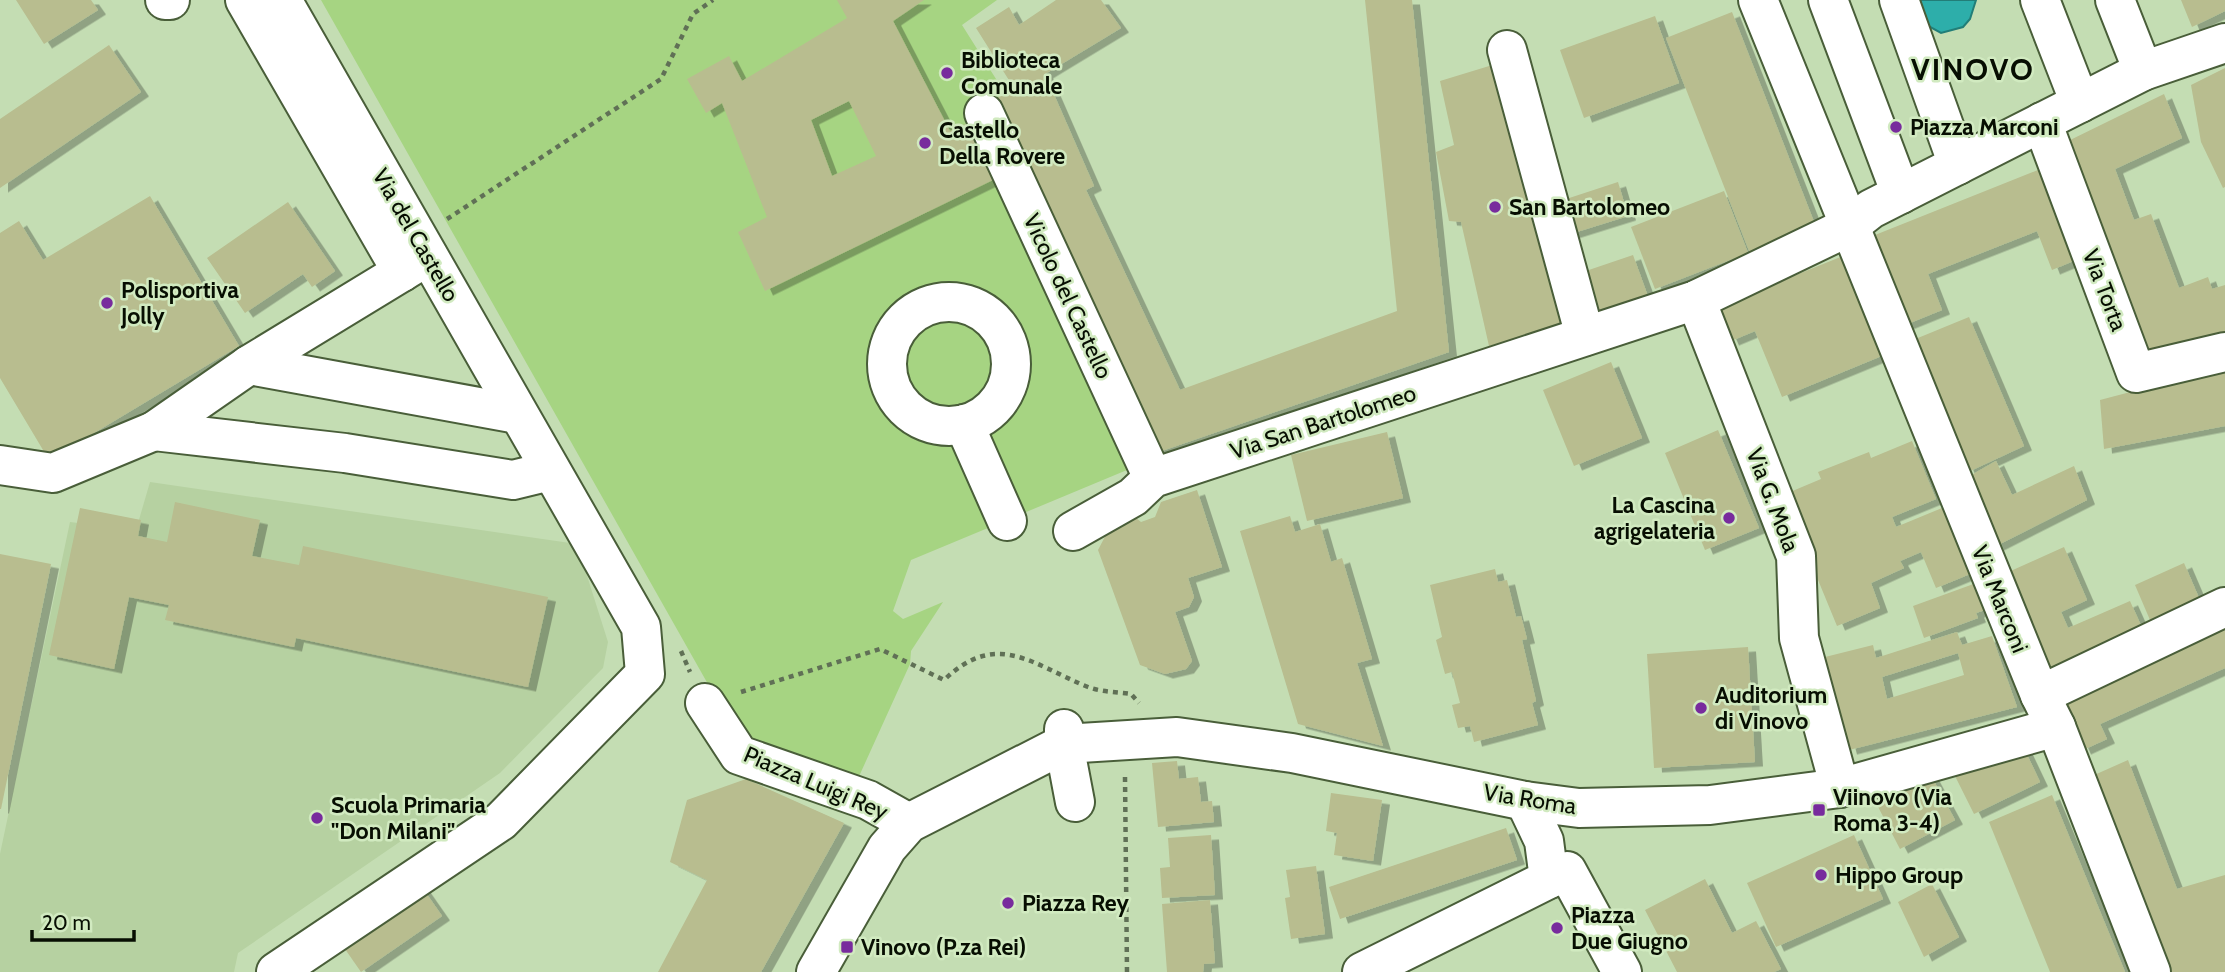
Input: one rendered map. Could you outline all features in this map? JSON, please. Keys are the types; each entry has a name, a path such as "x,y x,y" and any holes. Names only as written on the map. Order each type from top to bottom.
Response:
{"street":[{"path":"0,465 52,472 153,431 249,365 415,264 245,0"},
{"name":"Via del Castello","path":"276,972 501,821 645,674 641,627 517,414 415,264 282,0"},
{"path":"1758,0 1848,227 1901,194 2143,71 2225,43"},
{"path":"1829,0 1901,194"},
{"path":"1899,0 1958,165"},
{"path":"2040,0 2080,103"},
{"path":"2115,0 2143,71"},
{"path":"1507,50 1585,336"},
{"name":"Vicolo del Castello","path":"984,113 1153,478"},
{"name":"Via Torta","path":"2042,122 2136,373 2225,352"},
{"name":"Via San Bartolomeo","path":"1073,531 1133,497 1153,478 1696,300 1848,227"},
{"name":"Via Marconi","path":"1848,227 2048,711 2151,972"},
{"name":"Via G. Mola","path":"1696,300 1796,556 1799,638 1840,789"},
{"path":"249,365 517,414"},
{"path":"964,424 1007,521"},
{"path":"153,431 345,453 513,481 550,471"},
{"path":"2048,711 2225,607"},
{"name":"Piazza Luigi Rey","path":"705,703 739,755 868,800 909,823"},
{"name":"Via Roma","path":"909,823 1005,773 1064,737 1177,737 1292,753 1525,801 1579,808 1710,805 1779,794 1840,789 2048,711"},
{"path":"1779,794 1826,736"},
{"path":"1064,737 1075,802"},
{"path":"1525,801 1558,875 1622,972"},
{"path":"1558,875 1565,831 1579,808"},
{"path":"816,972 887,848 909,823"},
{"path":"1362,972 1558,875"}],"path":[{"path":"446,219 661,79 693,14 713,0"},
{"path":"679,646 705,703 880,649"}],"shaded area":[{"path":"150,482 577,544 608,642 603,668 500,773 238,953 234,972 0,972 0,854 70,522 136,530"}],"green space":[{"path":"321,0 997,0 962,25 1008,98 999,177 1127,470 911,560 893,611 903,619 943,602 911,651 910,664 856,783 743,746"}],"water":[{"path":"1914,0 1976,0 1970,19 1963,27 1941,33 1921,22"}],"building":[{"path":"16,0 91,0 98,10 44,44"},
{"name":"Castello Della Rovere","path":"837,0 924,0 893,21 950,131 970,122 999,177 765,291 738,232 767,217 722,103 706,113 687,79 729,56 742,81 847,18","holes":["849,101 876,156 832,176 811,120"]},
{"path":"1056,0 1101,0 1121,28 1045,74 1094,186 1086,190 1180,390 1397,311 1365,0 1412,0 1449,352 1153,454 994,101 1012,85 976,28 1009,7 1019,25"},
{"path":"2181,0 2225,0 2225,11 2192,27"},
{"path":"1732,12 1816,227 1750,253 1666,38"},
{"path":"1655,16 1679,83 1584,118 1560,50"},
{"path":"109,45 141,92 0,188 0,119"},
{"name":"San Bartolomeo","path":"1499,63 1574,324 1489,346 1461,222 1449,221 1436,152 1454,145 1440,81"},
{"path":"2225,68 2223,188 2201,142 2191,85"},
{"path":"2164,94 2182,138 2115,169 2134,220 2151,214 2179,288 2208,277 2212,289 2225,285 2225,342 2159,361 2142,350 2062,144"},
{"path":"2048,166 2083,257 2052,270 2037,231 1928,274 1942,310 1905,325 1870,237"},
{"path":"1618,182 1628,216 1564,236 1554,203"},
{"path":"1724,191 1748,253 1655,289 1631,227"},
{"name":"Polisportiva Jolly","path":"150,196 239,346 49,460 0,378 0,233 19,221 43,260"},
{"path":"288,202 335,271 312,287 303,274 245,313 207,258"},
{"path":"1633,255 1650,302 1593,322 1577,274"},
{"path":"1843,256 1884,355 1782,397 1755,331 1731,341 1714,302 1783,273 1786,279"},
{"path":"1969,317 2024,446 1968,472 1913,340"},
{"path":"1611,362 1642,438 1574,466 1543,390"},
{"path":"2225,367 2225,426 2104,449 2100,400"},
{"path":"1718,430 1759,528 1705,550 1665,453"},
{"path":"1387,432 1403,498 1307,521 1291,455"},
{"path":"1912,441 1936,499 1892,517 1896,527 1942,508 1970,574 1936,588 1921,552 1900,561 1904,568 1871,583 1880,608 1837,626 1783,495 1821,479 1818,472 1869,452 1871,458"},
{"path":"1996,461 2012,495 2074,466 2087,500 1996,546 1968,477"},
{"path":"1197,490 1222,567 1188,578 1194,597 1189,607 1175,612 1192,661 1186,669 1165,674 1140,665 1098,550 1109,529 1136,518 1141,522 1155,517 1161,502"},
{"path":"175,502 260,520 252,556 299,565 303,546 548,597 528,687 296,638 294,647 165,620 169,605 129,597 114,669 49,655 80,508 141,520 138,536 167,542"},
{"path":"1290,516 1295,532 1320,524 1331,562 1342,558 1372,659 1357,663 1383,746 1298,724 1240,531"},
{"path":"2064,547 2087,600 2061,612 2068,628 2130,601 2143,630 2047,672 2004,574"},
{"path":"0,554 51,564 1,809 0,809"},
{"path":"2184,563 2199,598 2150,620 2135,585"},
{"path":"1495,569 1498,582 1507,580 1516,617 1521,616 1527,639 1522,640 1536,701 1532,703 1538,725 1474,742 1470,726 1458,728 1452,705 1460,703 1452,672 1445,674 1436,640 1442,637 1430,585"},
{"path":"1979,582 1988,609 1976,613 1978,618 1924,638 1913,606"},
{"path":"2225,629 2225,668 2100,724 2107,739 2083,750 2062,702"},
{"path":"1957,632 1962,645 1992,636 2017,707 1849,750 1825,657 1873,645 1876,658","holes":["1958,653 1964,675 1887,699 1882,677"]},
{"name":"Auditorium di Vinovo","path":"1748,647 1755,762 1654,768 1647,654"},
{"path":"2021,742 2040,782 1974,814 1954,774"},
{"path":"2128,760 2177,889 2225,875 2225,972 2165,972 2092,776"},
{"path":"1177,761 1179,779 1198,777 1201,802 1212,801 1214,822 1158,827 1152,763"},
{"path":"1929,772 1955,820 1900,849 1875,801"},
{"path":"746,779 844,823 761,972 658,972 707,880 670,862 687,800"},
{"path":"1331,793 1382,800 1373,861 1334,855 1337,833 1326,831"},
{"path":"2052,795 2125,972 2050,972 1989,822"},
{"path":"1506,828 1517,860 1340,919 1329,887"},
{"path":"1211,835 1215,895 1162,898 1160,868 1170,867 1168,838"},
{"path":"1854,835 1883,899 1776,947 1747,883"},
{"path":"1316,866 1325,934 1291,939 1285,898 1290,897 1286,870"},
{"path":"1705,879 1732,933 1756,921 1781,969 1774,972 1677,972 1645,910"},
{"path":"419,883 442,916 361,972 338,939"},
{"path":"1932,884 1959,937 1924,957 1898,902"},
{"path":"1210,900 1215,963 1204,964 1203,972 1167,972 1162,904"}],"place":[{"name":"Biblioteca Comunale","path":"947,73"},
{"name":"Piazza Marconi","path":"1896,127"},
{"name":"Castello Della Rovere","path":"925,143"},
{"name":"San Bartolomeo","path":"1495,207"},
{"name":"Polisportiva Jolly","path":"107,303"},
{"name":"La Cascina agrigelateria","path":"1729,518"},
{"name":"Auditorium di Vinovo","path":"1701,708"},
{"name":"Viinovo (Via Roma 3-4)","path":"1819,810"},
{"name":"Scuola Primaria \"Don Milani\"","path":"317,818"},
{"name":"Hippo Group","path":"1821,875"},
{"name":"Piazza Rey","path":"1008,903"},
{"name":"Piazza Due Giugno","path":"1557,928"},
{"name":"Vinovo (P.za Rei)","path":"847,947"}],"district":[{"name":"VINOVO","path":"1973,69"}]}
